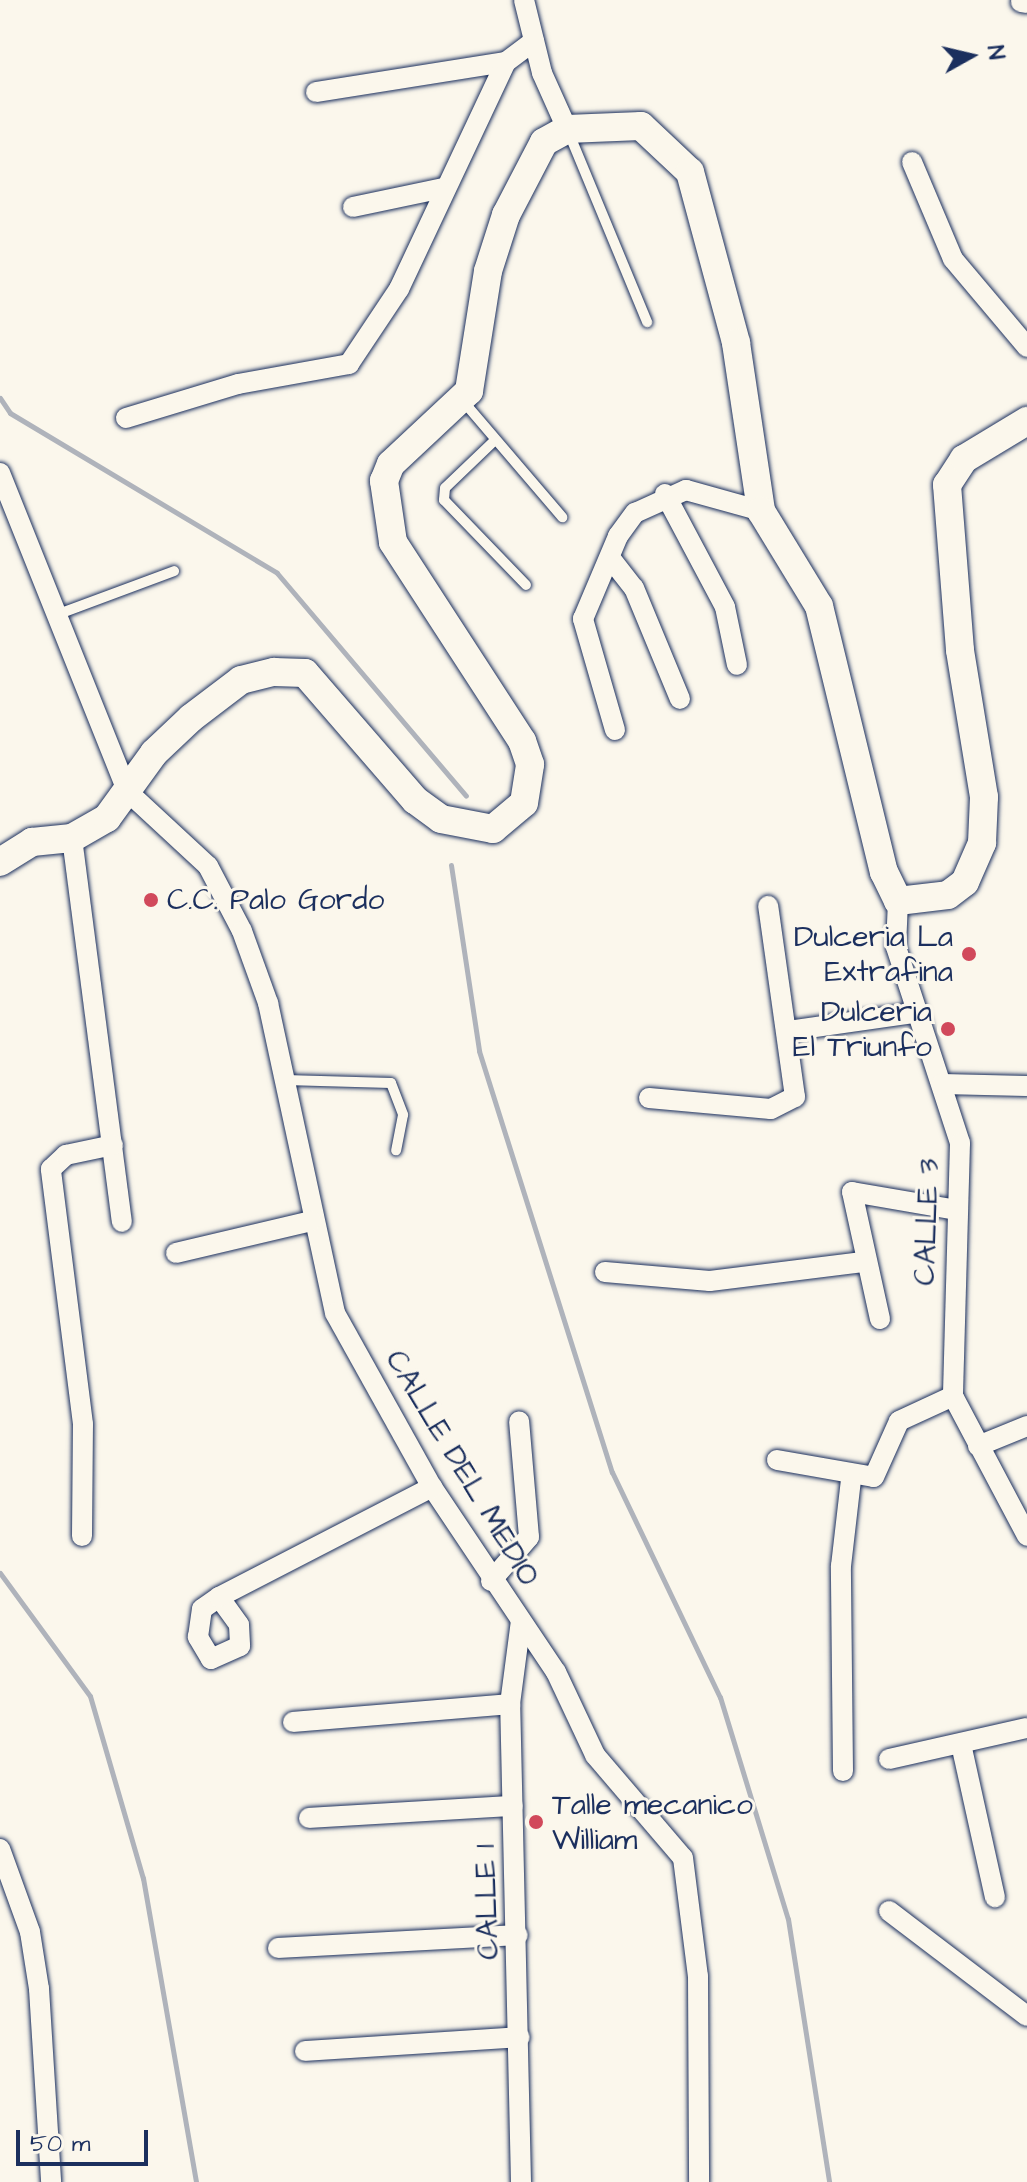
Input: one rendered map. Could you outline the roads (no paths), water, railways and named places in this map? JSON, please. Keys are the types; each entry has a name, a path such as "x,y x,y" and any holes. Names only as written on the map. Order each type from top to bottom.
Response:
{"main road":[{"path":"0,862 32,842 72,838 107,818 164,743 241,680 305,673 415,800 441,819 475,830 511,819 530,787 522,741 415,581 382,507 391,464 462,399 478,359 488,271 506,215 544,142 567,129 641,126 690,172 736,343 761,511 819,606 884,872 898,901 948,895 965,882 982,843 984,797 960,650 947,485 964,459 1027,421"}],"street":[{"path":"524,0 534,41 567,129"},
{"path":"126,418 238,384 349,364 399,289 443,188 506,62 534,41"},
{"path":"316,92 506,62"},
{"path":"912,162 953,259 1027,347"},
{"path":"353,207 443,188"},
{"path":"0,473 54,616 127,791"},
{"path":"615,730 583,619 635,513 665,494 714,493 761,511"},
{"path":"665,494 725,607 737,665"},
{"path":"611,559 634,588 680,699"},
{"name":"CALLE DEL MEDIO","path":"127,791 180,834 214,877 268,1003 311,1221 335,1313 432,1487 491,1581 556,1672 595,1755 683,1858 698,1976 699,2182"},
{"path":"72,838 122,1222"},
{"name":"CALLE 3","path":"898,901 892,925 914,1013 942,1084 960,1143 953,1396 1027,1536"},
{"path":"649,1098 787,1105 795,1097 768,906"},
{"path":"788,1031 914,1013"},
{"path":"942,1084 1027,1086"},
{"path":"82,1536 83,1424 51,1169 66,1155 113,1145"},
{"path":"880,1319 863,1262 852,1192 957,1210"},
{"path":"176,1253 311,1221"},
{"path":"605,1272 763,1279 863,1262"},
{"path":"777,1460 851,1479 880,1471 899,1421 953,1396"},
{"path":"491,1581 529,1537 519,1421"},
{"path":"978,1446 1027,1426"},
{"path":"843,1771 841,1566 851,1479"},
{"path":"219,1597 432,1487"},
{"name":"CALLE 1","path":"521,1621 510,1704 518,1935 521,2182"},
{"path":"293,1722 510,1704"},
{"path":"889,1759 1027,1728"},
{"path":"961,1744 995,1897"},
{"path":"309,1818 513,1806"},
{"path":"0,1849 39,1989 51,2182"},
{"path":"889,1911 1027,2016"},
{"path":"278,1948 518,1935"},
{"path":"305,2051 520,2037"}],"lane":[{"path":"567,129 647,322"},
{"path":"462,399 493,442 562,517"},
{"path":"493,442 445,488 444,500 526,585"},
{"path":"54,616 174,571"},
{"path":"285,1080 391,1083 403,1115 396,1150"}],"waterway":[{"path":"0,398 10,413 277,573 466,796"},
{"path":"451,865 479,1051 612,1472 720,1697 788,1919 829,2182"},
{"path":"0,1573 90,1696 143,1878 196,2182"}],"place":[{"name":"C.C. Palo Gordo","path":"151,900"},
{"name":"Dulceria La Extrafina","path":"969,954"},
{"name":"Dulceria El Triunfo","path":"948,1029"},
{"name":"Talle mecanico William","path":"536,1822"}]}
